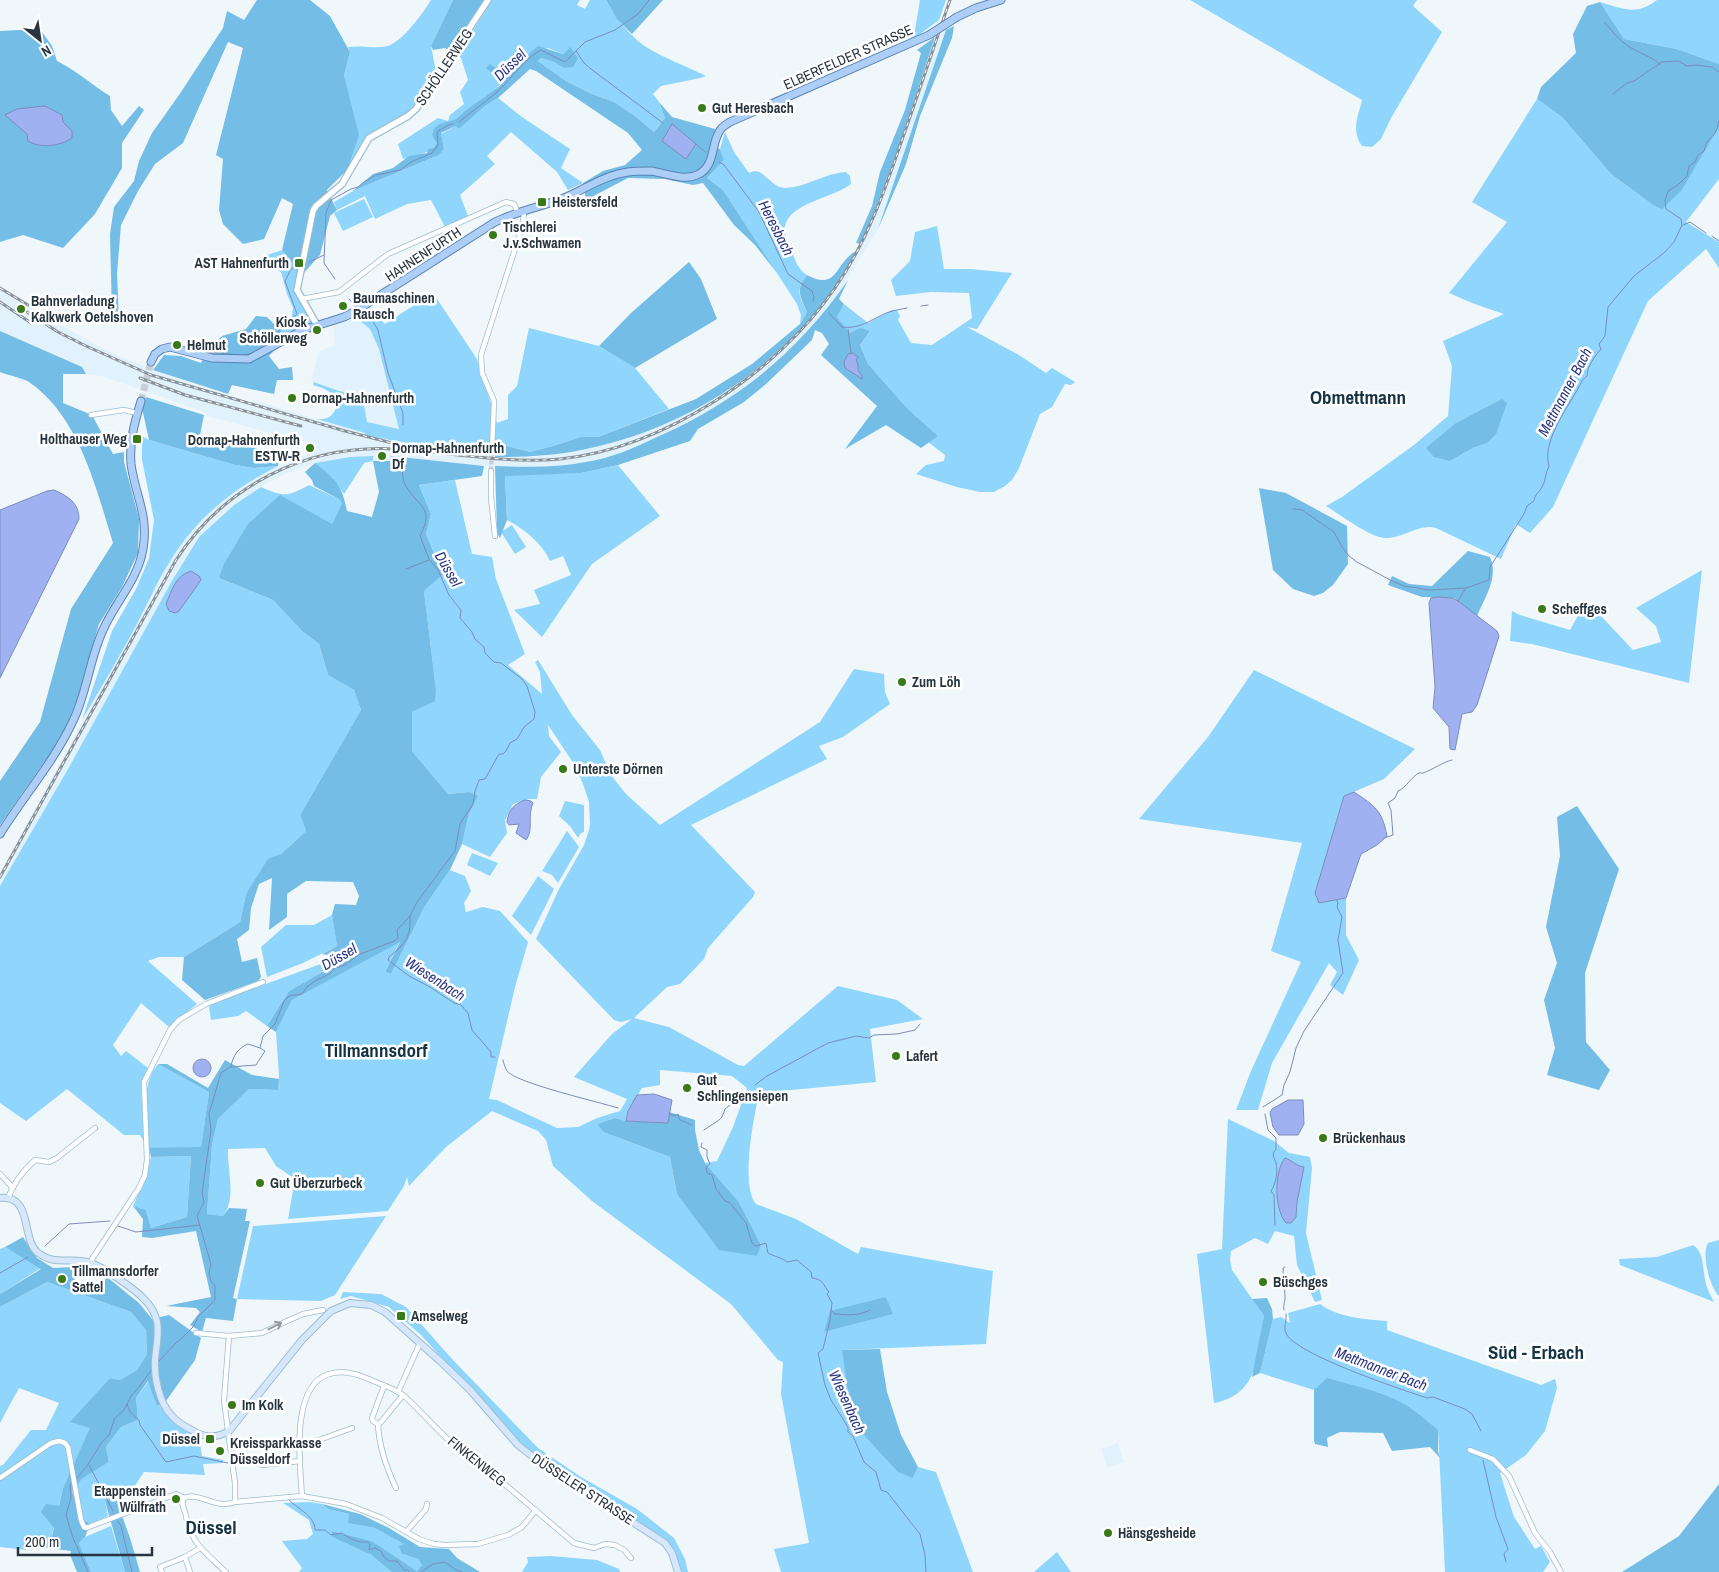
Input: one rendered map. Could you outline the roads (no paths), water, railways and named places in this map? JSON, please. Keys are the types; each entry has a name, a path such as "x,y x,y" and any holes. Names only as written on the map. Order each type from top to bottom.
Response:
{"main road":[{"name":"ELBERFELDER STRASSE","path":"521,212 564,198 613,176 639,171 690,177 696,175 701,172 711,159 718,134 730,122 929,34 976,8 1001,0"},
{"name":"HAHNENFURTH","path":"151,362 155,354 162,349 170,347 212,358 249,359 292,336 354,312 495,222 521,212"},
{"path":"0,834 70,729 83,696 100,636 138,568 143,552 145,529 142,505 131,462 130,444 140,400"},
{"path":"0,1198 8,1198 22,1209 26,1217 30,1241 35,1250 45,1258 63,1261 79,1260 92,1263 133,1290 150,1305 158,1328 155,1374 163,1403 173,1417 197,1434 220,1436 229,1431"},
{"name":"DÜSSELER STRASSE","path":"229,1431 302,1340 330,1311 338,1307 358,1303 377,1307 390,1316 471,1391 487,1411 528,1453 665,1543 672,1553 678,1572"}],"street":[{"name":"SCHÖLLERWEG","path":"317,325 297,290 313,211 316,206 342,184 370,138 416,110 488,0"},
{"path":"302,299 340,292 388,254 506,202 514,204 521,212 523,224 481,355 482,373 494,401 492,451"},
{"path":"91,415 124,410 137,413"},
{"path":"491,471 491,498 495,536"},
{"path":"92,1263 92,1259 139,1188 145,1175 147,1160 144,1082 170,1030 178,1020 206,1004 263,982"},
{"path":"8,1198 29,1166 36,1160 50,1162 95,1128"},
{"path":"0,1174 13,1188"},
{"path":"196,1333 229,1336 262,1333 295,1317 323,1310"},
{"path":"229,1336 224,1400 235,1483 235,1502"},
{"path":"398,1392 420,1344"},
{"name":"FINKENWEG","path":"302,1496 300,1447 304,1401 309,1390 317,1380 330,1374 346,1372 362,1376 404,1395 461,1450 475,1458 574,1543 594,1548 605,1544 615,1545 624,1550 631,1558"},
{"path":"378,1424 372,1418 384,1386"},
{"path":"396,1488 385,1465 378,1424 404,1395"},
{"path":"300,1447 352,1428"},
{"path":"0,1478 51,1443 59,1441 65,1443 68,1447 81,1520 86,1528 176,1494 184,1498 193,1496 226,1506 235,1502 302,1496 346,1504 382,1518 419,1539 434,1544 478,1544 508,1535 522,1527 536,1510"},
{"path":"1470,1450 1493,1459 1509,1476 1535,1533 1550,1552 1561,1572"},
{"path":"260,1463 262,1465 300,1461"},
{"path":"184,1498 182,1506 186,1515 186,1523 193,1538 200,1548 226,1572"},
{"path":"406,1532 426,1509 427,1504"},
{"path":"162,1572 160,1567 185,1558 200,1548"},
{"path":"185,1558 190,1572"}],"waterway":[{"name":"Düssel","path":"459,122 496,93 534,54 541,50 565,62 585,42 615,30 638,14 649,0"},
{"path":"1605,23 1625,44 1660,64"},
{"name":"Heresbach","path":"576,51 584,63 591,69 663,123"},
{"path":"1613,94 1627,83 1634,81 1662,62 1678,61 1687,66 1712,67 1719,72"},
{"name":"Mettmanner Bach","path":"1458,601 1466,588 1489,580 1490,567 1524,514 1527,506 1534,501 1541,489 1549,466 1549,445 1558,422 1582,381 1587,376 1592,361 1601,349 1599,344 1605,336 1608,307 1634,276 1665,252 1674,242 1682,225 1681,219 1666,209 1665,201 1668,191 1687,176 1689,166 1704,151 1707,142 1716,132 1719,121"},
{"name":"Düssel","path":"335,279 324,263 326,213 331,200 358,187 376,175 400,170 411,162 432,153 438,145 437,132 453,124"},
{"name":"Heresbach","path":"696,144 705,152"},
{"name":"Heresbach","path":"719,162 724,165 759,212 788,274 812,291 813,301"},
{"path":"1683,225 1690,222 1706,233"},
{"path":"1712,236 1719,241"},
{"path":"309,262 324,255"},
{"path":"205,352 250,354 275,340 279,330 297,314 285,281 291,269 298,265"},
{"name":"Düssel","path":"349,299 357,308"},
{"name":"Heresbach","path":"921,306 928,305"},
{"name":"Heresbach","path":"829,313 842,327 852,327 887,313 907,308"},
{"name":"Düssel","path":"360,310 371,318 378,330 388,373 403,413 403,425"},
{"path":"848,329 851,353"},
{"name":"Düssel","path":"158,1362 194,1326 198,1317 215,1300 215,1286 211,1281 209,1273 211,1264 197,1216 204,1202 202,1193 211,1130 209,1114 221,1073 230,1067 256,1065 265,1051 260,1048 263,1036 275,1024 284,1001 289,996 302,994 307,987 329,974 335,968 345,965 358,955 398,938 397,930 410,916 417,902 455,851 460,824 473,804 479,780 485,779 499,754 503,754 510,743 517,739 524,727 534,719 535,712 527,686 522,679 501,663 494,662 485,653 484,647 475,639 472,632 460,618 461,610 449,595 438,570 429,559 420,536 426,519 426,513 405,484 402,470"},
{"path":"1293,509 1302,510 1334,532 1349,556 1392,581 1404,586 1430,590 1466,588"},
{"path":"406,569 429,560"},
{"name":"Mettmanner Bach","path":"1384,838 1393,835 1391,810 1388,803 1395,798 1398,791 1419,773 1427,772 1452,760"},
{"name":"Mettmanner Bach","path":"1263,1107 1282,1095 1296,1048 1304,1031 1343,973 1338,940 1342,917 1336,900"},
{"name":"Wiesenbach","path":"410,916 406,940 388,960 409,976 454,1003 461,1005 468,1013 472,1030 491,1052 491,1057 495,1057"},
{"path":"755,1085 767,1076 828,1043 856,1036 869,1038 874,1035 897,1034 915,1030 920,1024"},
{"path":"231,1066 233,1059 244,1046 248,1044 260,1048"},
{"name":"Wiesenbach","path":"503,1060 507,1071 525,1081 618,1108"},
{"path":"704,1130 719,1120 725,1109 746,1092"},
{"name":"Wiesenbach","path":"669,1114 675,1116 678,1114 680,1120 692,1125"},
{"name":"Mettmanner Bach","path":"1265,1114 1268,1130 1276,1138 1276,1149 1273,1154 1277,1174 1271,1191 1274,1195 1275,1225"},
{"name":"Wiesenbach","path":"702,1143 701,1147 707,1150 710,1164 706,1167 707,1173 712,1175 716,1189 725,1201 729,1202 746,1223 752,1243 756,1246 766,1243 768,1253 787,1262 797,1260 811,1272 812,1278 821,1281 829,1292 827,1294 832,1303 830,1320 823,1349 818,1353 825,1385 831,1400 848,1427 848,1432 853,1436 864,1462 876,1472 881,1490 887,1492 920,1534 925,1555 926,1572"},
{"path":"45,1246 69,1224 110,1221"},
{"path":"118,1226 136,1232 200,1225"},
{"path":"0,1273 28,1257"},
{"name":"Mettmanner Bach","path":"1284,1310 1283,1268 1285,1267"},
{"path":"831,1310 835,1314 848,1315 870,1310"},
{"name":"Mettmanner Bach","path":"1286,1314 1286,1333 1293,1341 1308,1351 1374,1379 1465,1409 1472,1414 1481,1431"},
{"name":"Düssel","path":"76,1479 109,1435 115,1418 124,1410 131,1396 152,1369"},
{"path":"127,1404 130,1412 139,1420 140,1425 166,1462 194,1456 228,1463"},
{"name":"Mettmanner Bach","path":"1483,1460 1496,1517 1508,1549 1504,1554 1506,1562"},
{"name":"Düssel","path":"89,1465 113,1511"},
{"name":"Düssel","path":"73,1482 70,1485 71,1498 66,1515 73,1538 88,1572"},
{"path":"289,1500 309,1517 315,1530 325,1530 331,1535 342,1533 354,1540 368,1542 370,1544 369,1550 375,1548 381,1551 383,1556 389,1561 397,1561 404,1570 409,1572"},
{"name":"Düssel","path":"118,1521 121,1526 132,1572"},
{"path":"421,1572 433,1564 445,1562 462,1572"}],"tunnel":[{"path":"141,401 151,362"},
{"path":"491,471 492,451"}],"railway":[{"path":"0,877 176,560 196,534 218,511 243,491 270,475 299,462 330,454 362,449 415,450 519,460 560,459 599,452 639,440 715,401 750,377 782,349 811,319 835,288 866,234 889,176 950,0"},
{"path":"0,288 28,305"},
{"path":"0,302 31,323"},
{"path":"27,312 58,332 151,375 400,445"},
{"path":"140,378 185,395 301,426"}],"place":[{"name":"Gut Heresbach","path":"702,108"},
{"name":"Heistersfeld","path":"542,202"},
{"name":"Tischlerei J.v.Schwamen","path":"493,235"},
{"name":"AST Hahnenfurth","path":"299,263"},
{"name":"Baumaschinen Rausch","path":"343,306"},
{"name":"Bahnverladung Kalkwerk Oetelshoven","path":"21,309"},
{"name":"Kiosk Schöllerweg","path":"317,330"},
{"name":"Helmut","path":"177,345"},
{"name":"Dornap-Hahnenfurth","path":"292,398"},
{"name":"Holthauser Weg","path":"137,439"},
{"name":"Dornap-Hahnenfurth ESTW-R","path":"310,448"},
{"name":"Dornap-Hahnenfurth Df","path":"382,456"},
{"name":"Scheffges","path":"1542,609"},
{"name":"Zum Löh","path":"902,682"},
{"name":"Unterste Dörnen","path":"563,769"},
{"name":"Lafert","path":"896,1056"},
{"name":"Gut Schlingensiepen","path":"687,1088"},
{"name":"Brückenhaus","path":"1323,1138"},
{"name":"Gut Überzurbeck","path":"260,1183"},
{"name":"Tillmannsdorfer Sattel","path":"62,1279"},
{"name":"Büschges","path":"1263,1282"},
{"name":"Amselweg","path":"401,1316"},
{"name":"Im Kolk","path":"232,1405"},
{"name":"Düssel","path":"210,1439"},
{"name":"Kreissparkkasse Düsseldorf","path":"220,1451"},
{"name":"Etappenstein Wülfrath","path":"176,1499"},
{"name":"Hänsgesheide","path":"1108,1533"}],"district":[{"name":"Obmettmann","path":"1358,397"},
{"name":"Tillmannsdorf","path":"376,1050"},
{"name":"Süd - Erbach","path":"1536,1352"},
{"name":"Düssel","path":"211,1527"}]}
